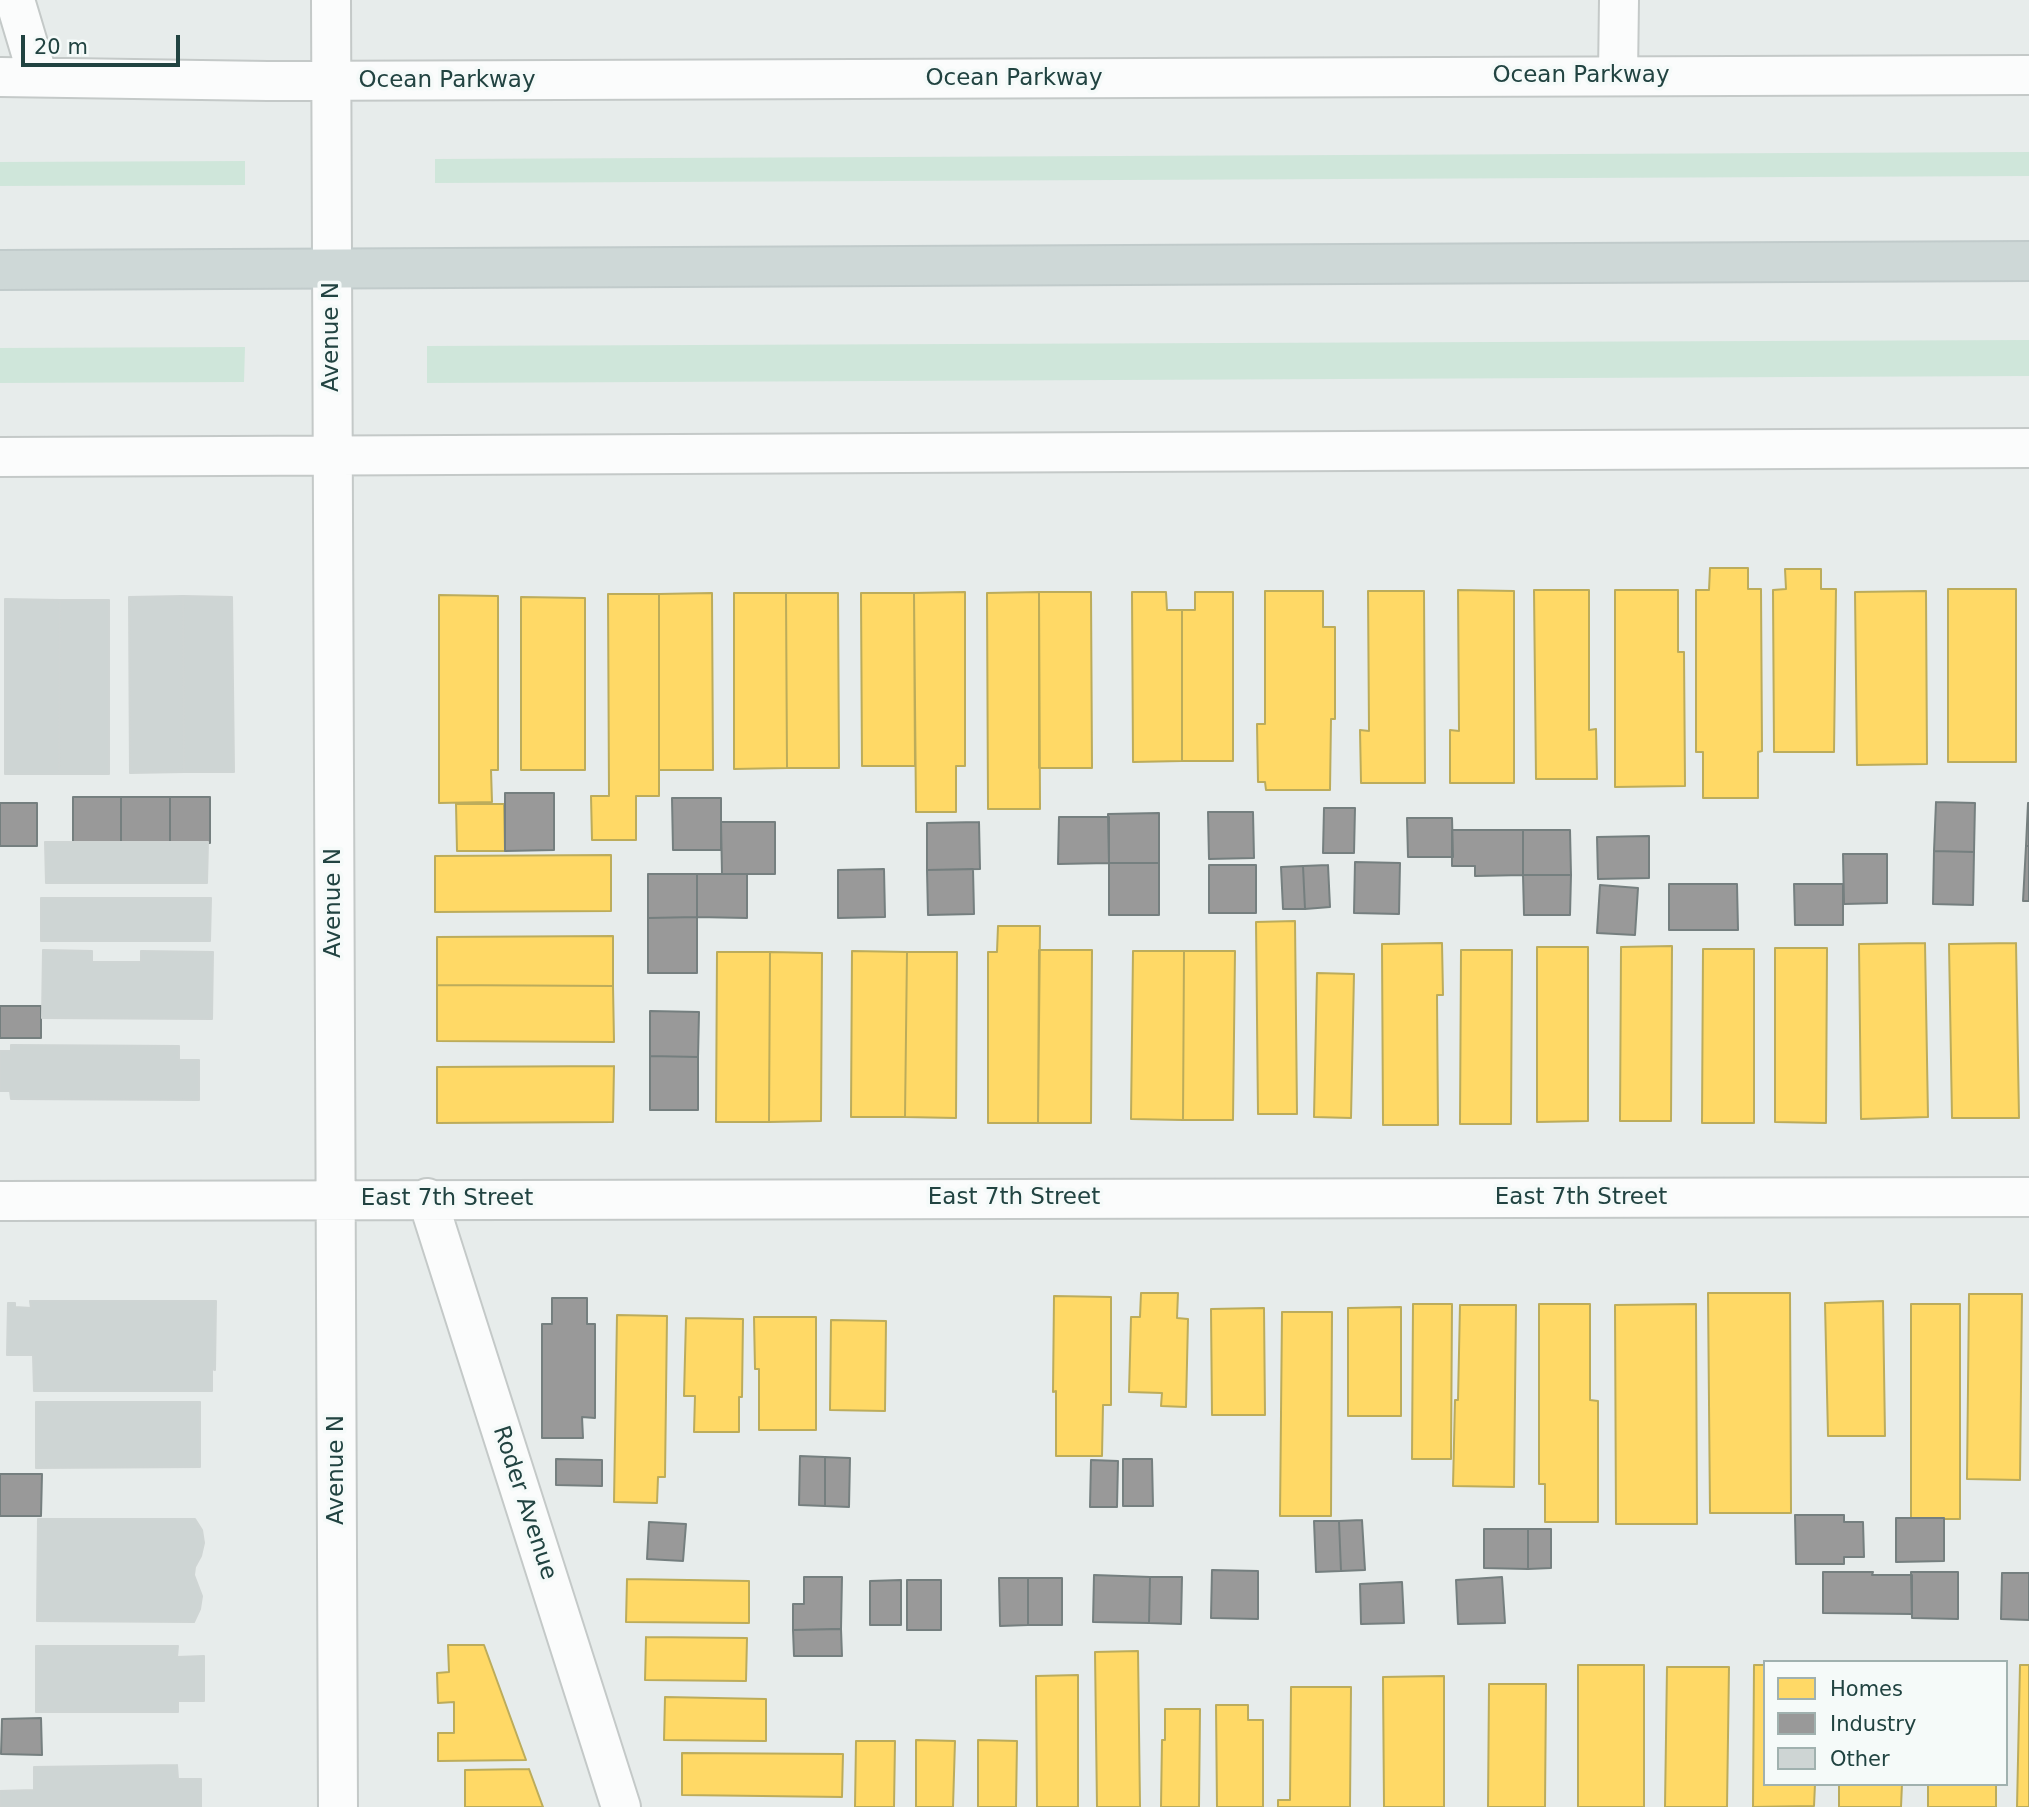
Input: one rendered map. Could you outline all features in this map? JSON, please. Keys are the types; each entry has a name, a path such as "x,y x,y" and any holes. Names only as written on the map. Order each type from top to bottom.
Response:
{"main road":[{"path":"0,270 2029,261"}],"street":[{"path":"15,0 38,76"},
{"name":"Avenue N","path":"331,0 338,1807"},
{"path":"1618,75 1619,0"},
{"name":"Ocean Parkway","path":"0,77 332,81 2029,75"},
{"path":"0,457 2029,448"},
{"name":"East 7th Street","path":"0,1201 2029,1198"},
{"name":"Roder Avenue","path":"427,1199 621,1807"}],"green space":[{"path":"2029,152 2029,176 435,183 435,159"},
{"path":"245,161 245,185 0,186 0,162"},
{"path":"2029,340 2029,376 427,383 427,346"},
{"path":"245,347 244,382 0,383 0,348"}],"building: Homes":[{"path":"1710,568 1748,568 1748,589 1761,589 1762,751 1758,752 1758,798 1703,798 1703,752 1696,752 1696,590 1709,590"},
{"path":"1785,569 1821,569 1821,589 1836,589 1834,752 1774,752 1773,590 1786,589"},
{"path":"1948,589 2016,589 2016,762 1948,762"},
{"path":"1458,590 1514,591 1514,783 1450,783 1450,730 1459,731"},
{"path":"1534,590 1589,590 1589,730 1596,729 1597,779 1536,779"},
{"path":"1615,590 1678,590 1678,652 1684,652 1685,786 1615,787"},
{"path":"1265,591 1323,591 1323,627 1335,627 1335,719 1331,719 1330,790 1266,790 1265,782 1258,782 1257,724 1265,724"},
{"path":"1368,591 1424,591 1425,783 1361,783 1360,730 1369,731"},
{"path":"1926,591 1927,764 1857,765 1855,592"},
{"path":"965,592 965,766 956,766 956,812 916,812 914,593"},
{"path":"1039,592 1091,592 1092,768 1039,768"},
{"path":"1039,592 1040,809 988,809 987,593"},
{"path":"1132,592 1166,592 1167,610 1182,610 1182,761 1133,762"},
{"path":"1195,592 1233,592 1233,761 1182,761 1182,610 1195,610"},
{"path":"712,593 713,770 659,770 659,594"},
{"path":"734,593 786,593 787,768 734,769"},
{"path":"786,593 838,593 839,768 787,768"},
{"path":"861,593 914,593 915,766 862,766"},
{"path":"608,594 659,594 659,796 636,796 636,840 592,840 591,796 609,796"},
{"path":"439,595 498,596 498,770 491,770 492,802 439,803"},
{"path":"521,597 585,598 585,770 521,770"},
{"path":"456,804 504,804 505,851 457,851"},
{"path":"611,855 611,911 435,912 435,856"},
{"path":"1295,921 1297,1114 1258,1114 1256,922"},
{"path":"998,926 1040,926 1038,1123 988,1123 988,952 997,952"},
{"path":"613,936 613,986 437,985 437,937"},
{"path":"1442,943 1443,995 1437,995 1438,1125 1383,1125 1382,944"},
{"path":"1925,943 1928,1117 1861,1119 1859,944"},
{"path":"2016,943 2019,1118 1952,1118 1949,944"},
{"path":"1672,946 1671,1121 1620,1121 1621,947"},
{"path":"1537,947 1588,947 1588,1121 1537,1122"},
{"path":"1775,948 1827,948 1826,1123 1775,1122"},
{"path":"1703,949 1754,949 1754,1123 1702,1123"},
{"path":"1039,950 1092,950 1091,1123 1038,1123"},
{"path":"1461,950 1512,950 1511,1124 1460,1124"},
{"path":"852,951 907,952 905,1117 851,1117"},
{"path":"1133,951 1184,951 1183,1120 1131,1119"},
{"path":"1184,951 1235,951 1233,1120 1183,1120"},
{"path":"717,952 770,952 769,1122 716,1122"},
{"path":"770,952 822,953 821,1121 769,1122"},
{"path":"907,952 957,952 956,1118 905,1117"},
{"path":"1317,973 1354,974 1351,1118 1314,1117"},
{"path":"437,985 613,986 614,1042 437,1041"},
{"path":"614,1066 613,1122 437,1123 437,1067"},
{"path":"1141,1293 1178,1293 1177,1318 1188,1319 1186,1407 1161,1406 1162,1393 1129,1392 1131,1317 1140,1317"},
{"path":"1708,1293 1790,1293 1791,1513 1710,1513"},
{"path":"1969,1294 2022,1294 2020,1480 1967,1479"},
{"path":"1054,1296 1111,1297 1111,1405 1103,1405 1102,1456 1056,1456 1056,1391 1053,1392"},
{"path":"1883,1301 1885,1436 1828,1436 1825,1303"},
{"path":"1413,1304 1452,1304 1451,1459 1412,1459"},
{"path":"1539,1304 1590,1304 1590,1400 1598,1401 1598,1522 1545,1522 1545,1484 1539,1484"},
{"path":"1696,1304 1697,1524 1616,1524 1615,1305"},
{"path":"1911,1304 1960,1304 1960,1519 1911,1519"},
{"path":"1460,1305 1516,1305 1514,1487 1453,1486"},
{"path":"1401,1307 1401,1416 1348,1416 1348,1308"},
{"path":"1264,1308 1265,1415 1212,1415 1211,1309"},
{"path":"1282,1312 1332,1312 1331,1516 1280,1516"},
{"path":"617,1315 667,1316 665,1477 658,1477 657,1503 614,1502"},
{"path":"754,1317 816,1317 816,1430 759,1430 759,1369 755,1369"},
{"path":"686,1318 743,1319 739,1432 694,1432 695,1396 684,1396"},
{"path":"831,1320 886,1321 885,1411 830,1410"},
{"path":"627,1579 749,1581 749,1623 626,1622"},
{"path":"646,1637 747,1638 746,1681 645,1680"},
{"path":"448,1645 484,1645 526,1760 438,1761 438,1733 454,1733 454,1702 438,1703 437,1673 449,1672"},
{"path":"1138,1651 1140,1807 1097,1807 1095,1652"},
{"path":"1578,1665 1644,1665 1644,1807 1578,1807"},
{"path":"1754,1665 1763,1665 1763,1786 1815,1786 1814,1806 1753,1807"},
{"path":"2020,1665 2029,1665 2029,1807 2017,1807"},
{"path":"1667,1667 1729,1667 1727,1807 1665,1807"},
{"path":"1078,1675 1078,1807 1037,1807 1036,1676"},
{"path":"1444,1676 1444,1807 1384,1807 1383,1677"},
{"path":"1489,1684 1546,1684 1545,1807 1488,1807"},
{"path":"1291,1687 1351,1687 1350,1807 1278,1807 1278,1800 1290,1800"},
{"path":"665,1697 766,1699 766,1741 664,1740"},
{"path":"1216,1705 1248,1705 1248,1720 1263,1720 1263,1807 1217,1807"},
{"path":"1165,1709 1200,1709 1199,1807 1161,1807"},
{"path":"916,1740 955,1741 953,1807 916,1807"},
{"path":"978,1740 1017,1741 1016,1807 978,1807"},
{"path":"856,1741 895,1741 894,1807 855,1807"},
{"path":"682,1753 843,1754 842,1797 682,1795"},
{"path":"529,1769 543,1807 465,1807 465,1770"},
{"path":"1839,1786 1902,1786 1901,1807 1839,1807"},
{"path":"1928,1786 1996,1786 1996,1807 1928,1807"}],"building: Industry":[{"path":"505,793 554,793 554,850 505,851"},
{"path":"73,797 121,797 121,843 73,842"},
{"path":"121,797 170,797 170,843 121,843"},
{"path":"170,797 210,797 210,843 170,843"},
{"path":"672,798 721,798 721,850 673,850"},
{"path":"1936,802 1975,803 1974,852 1934,851"},
{"path":"0,803 37,803 37,846 0,846"},
{"path":"2028,803 2029,846 2026,846"},
{"path":"1324,808 1355,808 1354,853 1323,853"},
{"path":"1208,812 1253,812 1254,858 1209,859"},
{"path":"1159,813 1159,863 1109,863 1108,814"},
{"path":"1059,817 1109,817 1109,863 1058,864"},
{"path":"1407,818 1452,818 1453,857 1408,857"},
{"path":"721,822 775,822 775,874 722,874"},
{"path":"979,822 980,869 927,870 927,823"},
{"path":"1452,830 1523,830 1523,875 1475,876 1475,866 1452,866"},
{"path":"1523,830 1570,830 1571,875 1523,875"},
{"path":"1649,836 1649,878 1598,879 1597,837"},
{"path":"2026,846 2029,846 2029,901 2023,901"},
{"path":"1934,851 1974,852 1973,905 1933,904"},
{"path":"1843,854 1887,854 1887,903 1844,904"},
{"path":"1355,862 1400,863 1399,914 1354,913"},
{"path":"1109,863 1159,863 1159,915 1109,915"},
{"path":"1209,865 1256,865 1256,913 1209,913"},
{"path":"1328,865 1330,907 1305,909 1303,866"},
{"path":"1303,866 1305,909 1283,909 1281,867"},
{"path":"884,869 885,917 838,918 838,870"},
{"path":"973,869 974,914 928,915 927,870"},
{"path":"648,874 697,874 697,917 648,918"},
{"path":"697,874 747,874 747,918 697,917"},
{"path":"1523,875 1571,875 1570,915 1524,915"},
{"path":"1669,884 1737,884 1738,930 1669,930"},
{"path":"1794,884 1843,884 1843,925 1795,925"},
{"path":"1600,885 1638,888 1635,935 1597,933"},
{"path":"697,917 697,973 648,973 648,918"},
{"path":"0,1006 41,1006 41,1038 0,1038"},
{"path":"650,1011 699,1012 698,1057 650,1056"},
{"path":"650,1056 698,1057 698,1110 650,1110"},
{"path":"552,1298 587,1298 587,1324 595,1324 595,1418 582,1417 583,1438 542,1438 542,1324 552,1324"},
{"path":"800,1456 825,1457 825,1506 799,1505"},
{"path":"825,1457 850,1458 849,1507 825,1506"},
{"path":"556,1459 602,1460 602,1486 556,1485"},
{"path":"1123,1459 1152,1459 1153,1506 1123,1506"},
{"path":"1091,1460 1118,1461 1117,1507 1090,1507"},
{"path":"0,1474 42,1474 41,1516 0,1516"},
{"path":"1795,1515 1844,1515 1844,1522 1863,1522 1864,1557 1844,1557 1844,1564 1796,1564"},
{"path":"1896,1518 1944,1518 1944,1561 1896,1562"},
{"path":"1362,1520 1365,1570 1341,1571 1339,1521"},
{"path":"1314,1521 1339,1521 1341,1571 1316,1572"},
{"path":"649,1522 686,1524 683,1561 647,1559"},
{"path":"1484,1529 1528,1529 1528,1569 1484,1568"},
{"path":"1528,1529 1551,1529 1551,1568 1528,1569"},
{"path":"1212,1570 1258,1571 1258,1619 1211,1618"},
{"path":"1823,1572 1912,1575 1912,1614 1823,1613"},
{"path":"1911,1572 1958,1572 1958,1619 1912,1618"},
{"path":"2002,1573 2029,1573 2029,1620 2001,1619"},
{"path":"1094,1575 1150,1577 1149,1623 1093,1622"},
{"path":"804,1577 842,1577 841,1629 793,1630 793,1604 804,1604"},
{"path":"1150,1577 1182,1577 1181,1624 1149,1623"},
{"path":"1502,1577 1505,1623 1458,1624 1456,1580"},
{"path":"999,1578 1028,1578 1028,1625 1000,1626"},
{"path":"1028,1578 1062,1578 1062,1625 1028,1625"},
{"path":"901,1580 901,1625 870,1625 870,1581"},
{"path":"907,1580 941,1580 941,1630 907,1630"},
{"path":"1402,1582 1404,1623 1361,1624 1360,1584"},
{"path":"841,1629 842,1656 794,1656 793,1630"},
{"path":"41,1718 42,1755 1,1754 2,1719"}],"building: Other":[{"path":"183,596 184,772 130,773 129,597"},
{"path":"183,596 232,597 234,772 184,772"},
{"path":"5,599 60,600 59,774 5,774"},
{"path":"60,600 109,600 109,774 59,774"},
{"path":"45,842 208,842 207,883 46,883"},
{"path":"41,898 211,898 210,941 41,941"},
{"path":"43,950 92,951 92,962 141,962 141,951 213,952 212,1019 42,1018"},
{"path":"11,1045 179,1046 179,1060 199,1060 199,1100 11,1099 10,1091 0,1091 0,1051 11,1051"},
{"path":"30,1301 216,1301 212,1391 34,1391 33,1355 7,1355 8,1303 15,1303 15,1307 31,1308"},
{"path":"36,1402 200,1402 200,1467 36,1468"},
{"path":"38,1519 195,1519 202,1530 204,1543 195,1567 194,1575 202,1596 194,1622 37,1621"},
{"path":"36,1646 178,1646 177,1657 204,1656 204,1701 178,1701 178,1712 36,1712"},
{"path":"177,1765 178,1779 201,1779 201,1807 0,1807 0,1791 34,1790 34,1767"}]}
